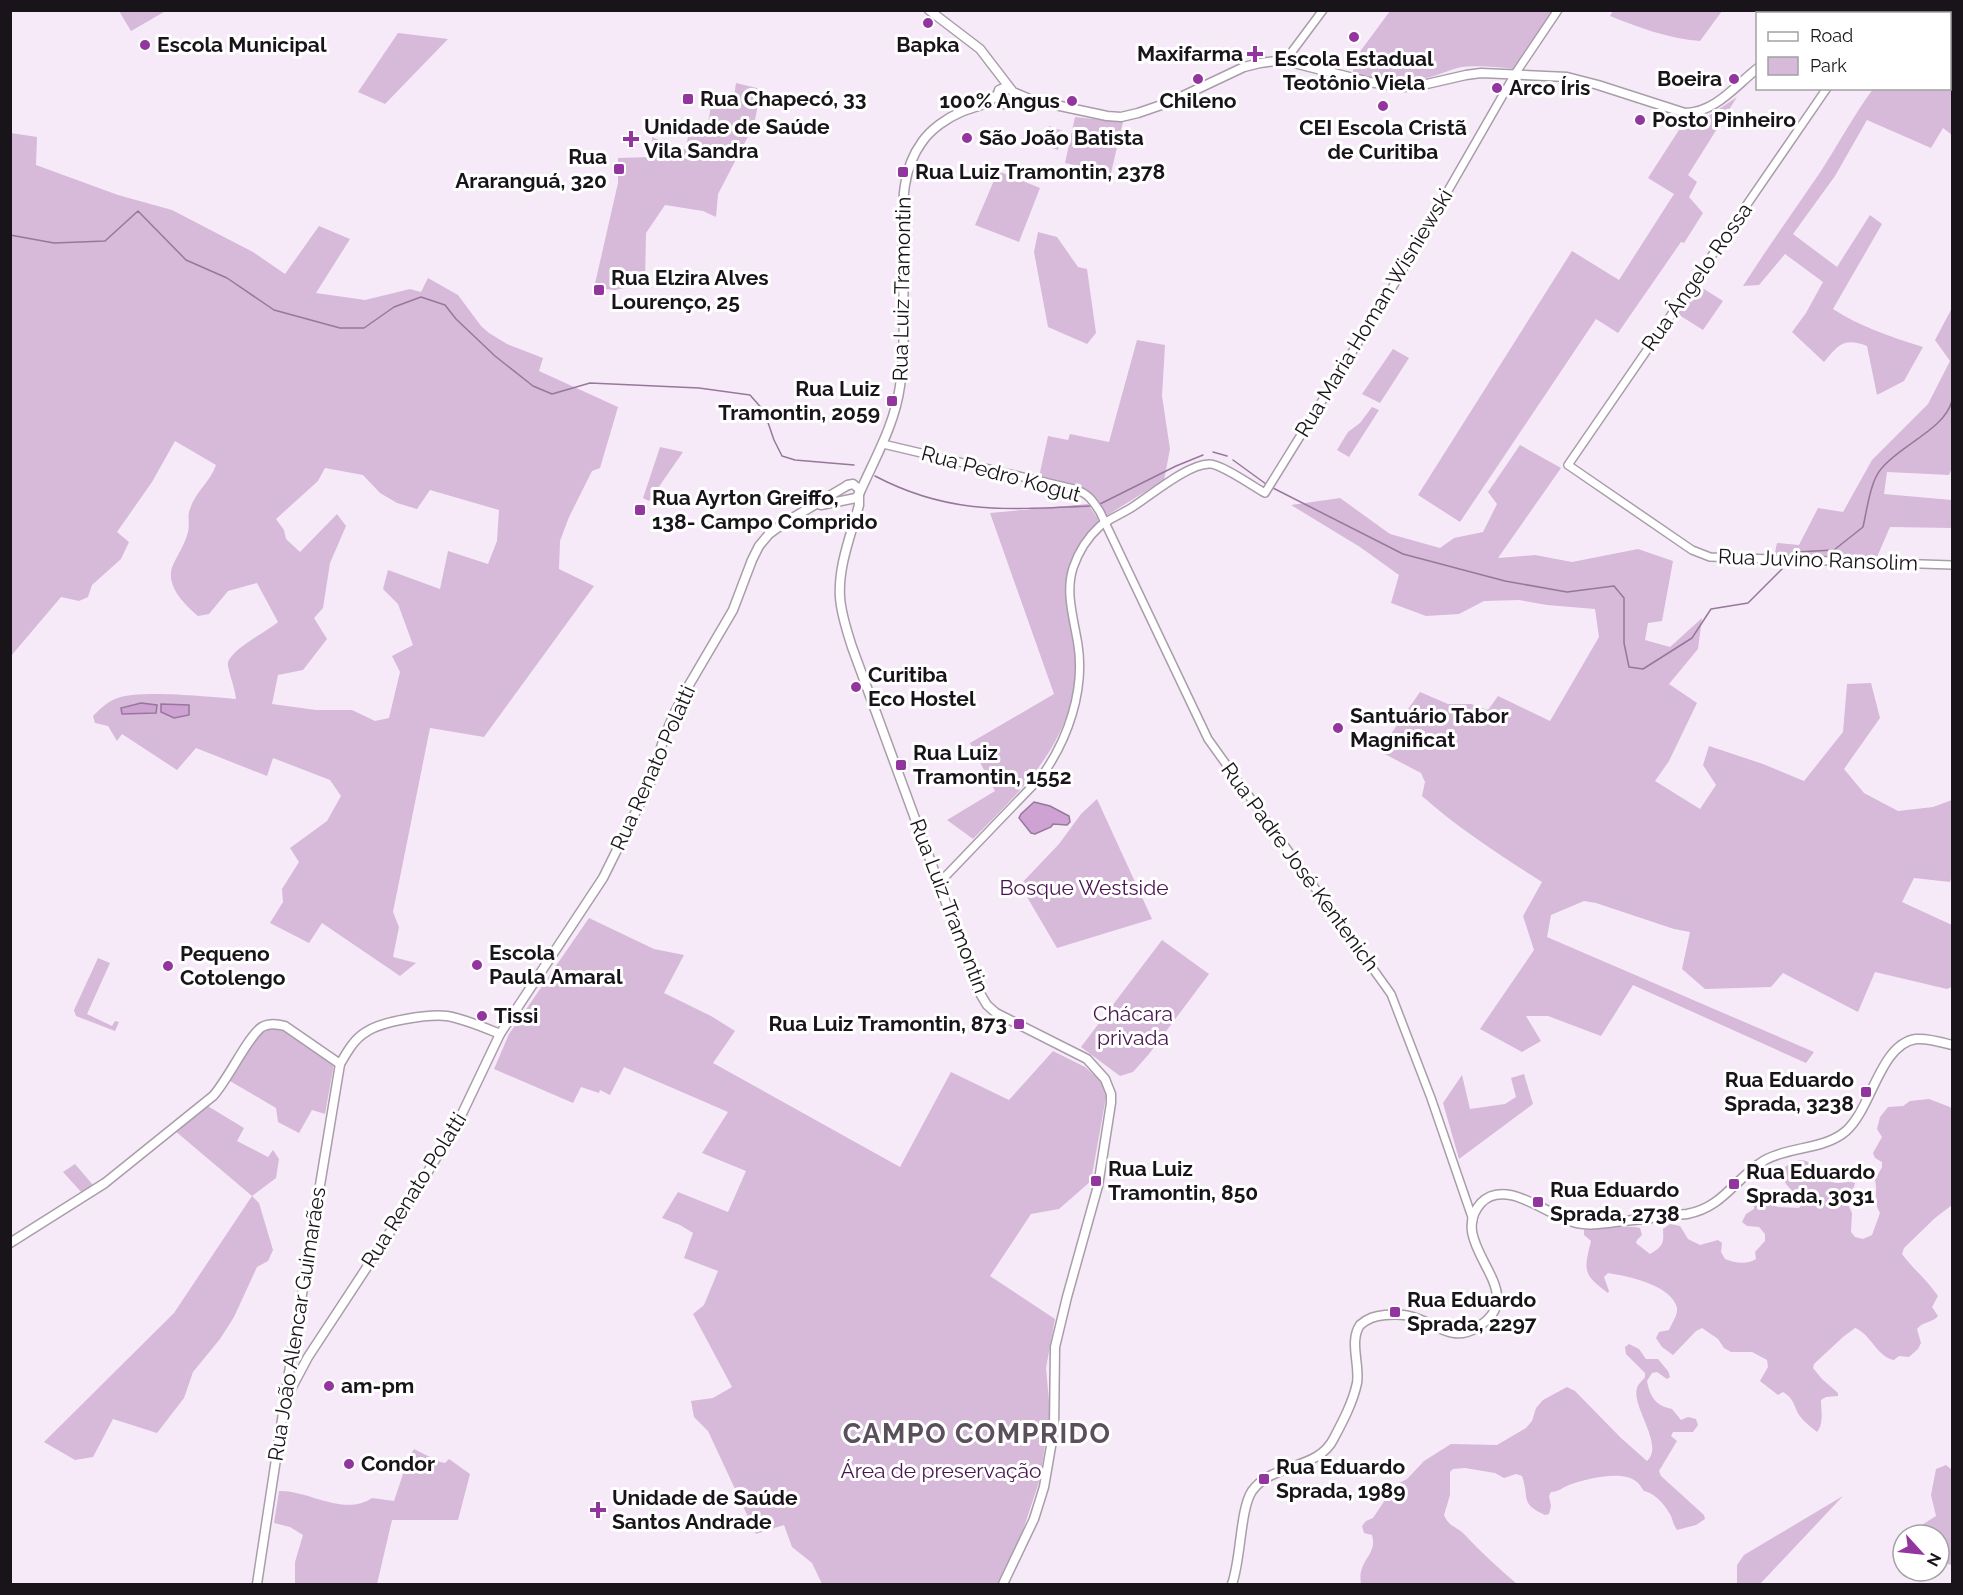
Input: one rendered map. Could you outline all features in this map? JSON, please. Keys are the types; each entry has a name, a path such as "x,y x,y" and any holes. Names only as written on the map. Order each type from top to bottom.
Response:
{"main road":[{"path":"929,10 985,53 1012,91 1013,99 1007,104"},
{"path":"961,35 996,76 1000,102 1086,112"},
{"path":"998,93 1003,88 1028,99 1114,117 1131,115 1170,102 1244,67 1269,61 1285,61 1379,84 1402,87 1418,86 1473,74 1515,74 1578,79 1678,112 1692,113 1713,105 1756,70"},
{"name":"Rua Luiz Tramontin","path":"998,93 987,104 960,113 936,127 923,140 911,161 906,176 903,199 901,375 896,407 883,444 855,497 856,516 840,577 840,598 856,657 978,990 987,1005 1001,1016 1086,1059 1100,1072 1111,1095 1111,1113 1098,1186 1055,1347 1054,1429 1044,1487 1034,1519 1003,1584"},
{"name":"Rua Luiz Tramontin","path":"948,120 1007,104"},
{"name":"Rua Luiz Tramontin","path":"849,484 870,469"},
{"path":"849,484 857,486 855,497 844,494 844,489 849,484"},
{"name":"Rua Renato Polatti","path":"283,1416 291,1389 308,1358 411,1200 455,1127 500,1034 603,878 648,787 664,738 679,704 733,610 755,553 776,528 849,484"},
{"name":"Rua Renato Polatti","path":"814,506 855,497"},
{"path":"10,1243 99,1187 213,1096 261,1028 271,1024 285,1026 340,1064 355,1041 365,1032 414,1018 447,1016 500,1034"},
{"path":"1232,1584 1237,1569 1247,1504 1252,1492 1266,1479 1318,1457 1333,1441 1357,1383 1356,1338 1360,1325 1374,1317 1400,1315 1418,1318 1449,1333 1461,1334 1480,1325 1493,1310 1497,1300 1497,1289 1476,1247 1472,1232 1477,1209 1485,1199 1502,1195 1523,1199 1567,1220 1584,1224 1700,1211 1719,1201 1750,1170 1770,1157 1828,1140 1847,1130 1860,1112 1891,1056 1902,1044 1922,1039 1953,1045"},
{"name":"Rua João Alencar Guimarães","path":"257,1584 340,1064"},
{"path":"294,1346 298,1352 308,1358"}],"street":[{"path":"1285,61 1323,10"},
{"name":"Rua Maria Homan Wisniewski","path":"1105,522 1186,472 1209,464 1218,466 1265,493 1383,302 1515,74 1558,10"},
{"name":"Rua Ângelo Rossa","path":"1568,465 1826,90"},
{"name":"Rua Pedro Kogut","path":"883,444 1080,490 1091,498 1105,522"},
{"name":"Rua Juvino Ransolim","path":"1568,465 1692,549 1710,558 1953,565"},
{"path":"940,882 1041,777 1061,744 1075,703 1080,676 1078,643 1071,604 1071,577 1081,550 1092,534 1105,522"},
{"name":"Rua Padre José Kentenich","path":"1105,522 1208,740 1391,994 1473,1220"}],"green space":[{"path":"162,10 164,12 131,31 119,11"},
{"path":"1613,10 1722,11 1700,41 1677,38 1643,28 1610,16"},
{"path":"1775,10 1869,10 1868,12 1772,12"},
{"path":"1390,11 1553,11 1513,69 1466,66 1409,81 1376,79 1352,74 1359,53"},
{"path":"398,33 448,39 385,104 358,92"},
{"path":"1951,78 1952,135 1943,128 1931,148 1867,120 1835,176 1793,234 1837,267 1870,215 1882,224 1833,309 1865,326 1923,347 1904,381 1877,395 1867,346 1853,342 1842,344 1824,362 1792,332 1806,313 1823,282 1785,254 1759,285 1743,286 1872,90 1951,90"},
{"path":"736,83 761,89 754,125 718,194 716,217 703,211 665,205 646,233 645,283 615,290 594,288 618,183 618,158 653,157 652,137 679,149 686,149 689,129 707,129 712,100 733,102"},
{"path":"1737,97 1688,175 1697,182 1689,197 1703,213 1684,243 1681,242 1618,333 1596,319 1460,522 1418,495 1572,251 1619,280 1674,194 1648,178 1686,119 1710,115"},
{"path":"1075,117 1123,122 1111,173 1065,163"},
{"path":"1049,126 1063,131 1058,150 1043,145"},
{"path":"11,133 37,137 36,165 118,195 172,210 253,252 285,274 319,226 350,239 316,293 365,300 410,289 421,292 428,278 458,295 489,333 507,344 543,358 539,371 618,407 600,468 592,471 560,541 559,569 594,586 484,737 430,728 393,912 399,927 393,957 416,963 400,976 322,923 309,943 270,923 283,902 282,889 299,862 290,848 327,821 341,796 330,780 273,758 267,776 196,748 177,770 122,734 117,741 108,726 95,723 93,716 101,709 115,699 126,696 174,694 236,699 228,666 229,660 240,648 278,622 257,583 228,591 209,614 198,616 177,594 171,580 173,565 189,529 190,509 195,497 211,476 216,465 175,441 152,482 117,532 129,542 121,559 92,585 88,597 79,601 61,597 11,656","holes":["325,468 363,475 380,493 397,503 417,509 430,490 499,510 497,541 488,564 448,551 440,589 388,570 383,589 398,604 413,645 392,656 400,672 389,718 375,721 352,710 316,710 272,704 278,675 303,670 327,639 314,618 323,608 330,563 346,526 337,514 300,552 286,539 284,530 276,519 318,481"]},
{"path":"998,171 1040,188 1019,242 975,225"},
{"path":"1038,232 1057,237 1078,267 1087,269 1096,333 1087,344 1048,327 1034,252"},
{"path":"1696,284 1723,301 1703,330 1676,313"},
{"path":"1952,308 1952,468 1949,475 1887,472 1884,494 1952,500 1952,528 1890,527 1877,557 1774,557 1777,543 1799,545 1818,508 1843,512 1872,460 1928,404 1950,361 1935,340"},
{"path":"1137,340 1165,345 1162,396 1170,449 1164,480 1106,516 1095,497 1086,490 1039,477 1048,436 1068,440 1070,434 1109,442"},
{"path":"1393,349 1409,358 1380,403 1362,394"},
{"path":"1372,407 1379,410 1349,457 1337,450 1348,432 1360,423"},
{"path":"1520,445 1561,468 1498,558 1535,555 1572,562 1638,549 1673,561 1662,621 1648,623 1645,640 1670,647 1702,618 1698,649 1669,684 1697,703 1669,761 1655,781 1700,809 1716,785 1703,765 1709,746 1804,781 1843,732 1847,684 1871,683 1880,718 1844,769 1864,793 1898,811 1933,807 1952,800 1952,875 1950,882 1914,878 1902,902 1952,925 1952,987 1947,989 1875,972 1858,1012 1783,973 1771,987 1705,989 1682,969 1690,932 1584,901 1551,915 1547,937 1814,1052 1806,1063 1633,985 1601,1036 1548,1016 1526,1016 1541,1041 1522,1052 1480,1029 1534,950 1523,916 1542,882 1465,831 1422,796 1425,782 1421,773 1379,751 1420,692 1448,704 1471,704 1488,710 1498,696 1550,721 1599,637 1595,609 1519,600 1484,601 1459,614 1426,616 1391,603 1399,575 1360,547 1291,505 1340,498 1390,534 1440,548 1454,538 1483,532 1497,504 1488,492"},
{"path":"660,447 683,452 649,501 643,498"},
{"path":"1088,504 1100,522 1081,543 1071,565 1068,586 1076,674 1072,699 1065,721 1056,741 1032,776 973,839 947,820 995,791 970,743 1054,694 990,513"},
{"name":"Bosque Westside","path":"1097,799 1152,919 1057,948 1020,885 1059,844 1081,814"},
{"name":"Área de preservação","path":"589,918 654,949 684,955 664,993 711,1016 735,1031 713,1063 900,1167 951,1072 1009,1100 1053,1051 1085,1067 1102,1082 1106,1097 1091,1181 1059,1209 1031,1214 990,1276 1055,1319 1046,1368 1050,1412 1040,1479 1017,1548 997,1584 822,1584 812,1563 792,1547 784,1525 756,1534 708,1431 694,1417 691,1401 713,1398 732,1387 693,1314 704,1305 718,1271 684,1258 693,1233 662,1218 678,1192 728,1212 746,1171 702,1153 728,1112 624,1067 610,1095 600,1090 599,1093 581,1087 573,1103 494,1069 509,1034"},
{"name":"Chácara privada","path":"1162,940 1209,974 1149,1054 1133,1072 1120,1076 1081,1047"},
{"path":"98,958 110,963 87,1014 112,1026 115,1021 119,1022 115,1031 76,1016 74,1010"},
{"path":"273,1028 287,1032 334,1064 325,1114 312,1110 299,1133 278,1122 276,1108 230,1081 253,1043"},
{"path":"1524,1074 1533,1104 1459,1159 1443,1103 1462,1075 1470,1109 1505,1104 1516,1097 1511,1078"},
{"path":"1929,1099 1950,1107 1952,1110 1952,1205 1904,1248 1902,1254 1938,1296 1932,1307 1938,1316 1917,1329 1921,1343 1909,1357 1899,1356 1894,1360 1888,1358 1861,1331 1855,1328 1814,1364 1813,1368 1822,1379 1838,1393 1838,1396 1821,1400 1821,1421 1817,1432 1801,1418 1787,1394 1783,1392 1778,1395 1760,1381 1768,1367 1767,1360 1752,1352 1731,1352 1702,1328 1696,1331 1673,1355 1662,1347 1656,1338 1659,1332 1669,1330 1677,1313 1673,1300 1667,1293 1648,1283 1608,1273 1604,1277 1608,1293 1589,1276 1586,1265 1591,1241 1584,1235 1584,1230 1590,1229 1640,1228 1642,1235 1636,1243 1650,1254 1662,1244 1663,1229 1670,1224 1680,1226 1688,1239 1700,1245 1718,1240 1722,1243 1721,1252 1725,1259 1740,1263 1756,1259 1755,1252 1765,1241 1765,1234 1759,1227 1747,1226 1742,1222 1746,1214 1754,1209 1754,1204 1760,1200 1778,1207 1799,1208 1803,1203 1782,1176 1785,1167 1801,1160 1807,1161 1819,1174 1832,1182 1855,1183 1846,1200 1852,1213 1851,1232 1855,1237 1863,1239 1872,1235 1880,1213 1875,1180 1882,1167 1882,1162 1875,1158 1873,1153 1882,1137 1877,1129 1880,1117 1888,1107 1903,1106 1910,1101"},
{"path":"206,1105 244,1128 237,1141 268,1157 273,1150 279,1159 276,1178 252,1196 174,1130"},
{"path":"75,1164 93,1185 82,1193 63,1172"},
{"path":"252,1196 259,1203 273,1250 268,1261 257,1267 234,1317 220,1339 193,1372 184,1398 157,1433 113,1419 93,1457 75,1460 44,1442 174,1313"},
{"path":"1629,1344 1639,1349 1646,1359 1658,1359 1668,1371 1670,1377 1667,1379 1657,1372 1652,1373 1647,1381 1655,1400 1662,1406 1672,1409 1681,1420 1688,1417 1696,1419 1698,1425 1693,1432 1673,1432 1671,1436 1677,1441 1659,1471 1661,1476 1704,1515 1705,1519 1696,1525 1677,1530 1669,1512 1656,1497 1644,1491 1633,1479 1615,1476 1585,1480 1551,1492 1549,1514 1545,1515 1528,1503 1522,1476 1516,1474 1504,1478 1495,1473 1465,1468 1453,1469 1450,1472 1450,1495 1444,1515 1446,1519 1517,1584 1361,1584 1362,1569 1373,1542 1372,1535 1364,1533 1362,1526 1373,1518 1395,1485 1407,1479 1424,1461 1451,1444 1497,1445 1526,1428 1532,1421 1536,1408 1543,1400 1567,1387 1575,1391 1647,1461 1652,1446 1636,1396 1645,1373 1626,1354 1625,1347"},
{"path":"414,1449 440,1462 445,1463 449,1459 470,1474 458,1520 392,1520 377,1584 295,1584 295,1562 303,1535 290,1527 274,1523 279,1491 338,1504 350,1505 372,1498 394,1501 408,1459"},
{"path":"1946,1465 1952,1470 1952,1565 1951,1523 1925,1523 1936,1516 1931,1495 1936,1469"},
{"path":"1843,1496 1760,1584 1737,1584 1737,1565 1744,1555"}],"shaded area":[{"path":"141,703 157,705 156,713 122,714 121,708"},
{"path":"161,704 189,705 189,715 174,718 161,712"},
{"path":"1034,802 1050,806 1069,816 1070,822 1067,825 1053,824 1035,834 1031,833 1019,818"}],"waterway":[{"path":"10,235 54,243 105,241 138,211 186,260 227,278 274,310 340,328 364,328 394,307 421,297 445,305 456,319 495,356 533,386 552,394 590,383 699,388 750,395 764,411 782,456 795,460 854,465"},
{"path":"1796,552 1834,550 1863,527 1872,489 1881,469 1889,460 1931,429 1947,411 1952,401"},
{"path":"1213,452 1227,456"},
{"path":"1100,504 1203,455"},
{"path":"1233,460 1266,484"},
{"path":"875,476 903,489 955,504 1007,508 1091,506"},
{"path":"1273,488 1403,554 1505,581 1567,592 1614,586 1624,598 1624,643 1629,667 1643,669 1692,638 1711,609 1748,603 1782,569"}],"place":[{"name":"Bapka","path":"928,23"},
{"name":"Escola Estadual Teotônio Viela","path":"1354,37"},
{"name":"Escola Municipal","path":"145,45"},
{"name":"Maxifarma","path":"1255,54"},
{"name":"Chileno","path":"1198,79"},
{"name":"Boeira","path":"1734,79"},
{"name":"Arco Íris","path":"1497,88"},
{"name":"Rua Chapecó, 33","path":"688,99"},
{"name":"100% Angus","path":"1072,101"},
{"name":"CEI Escola Cristã de Curitiba","path":"1383,106"},
{"name":"Posto Pinheiro","path":"1640,120"},
{"name":"São João Batista","path":"967,138"},
{"name":"Unidade de Saúde Vila Sandra","path":"631,139"},
{"name":"Rua Araranguá, 320","path":"619,169"},
{"name":"Rua Luiz Tramontin, 2378","path":"903,172"},
{"name":"Rua Elzira Alves Lourenço, 25","path":"599,290"},
{"name":"Rua Luiz Tramontin, 2059","path":"892,401"},
{"name":"Rua Ayrton Greiffo, 138- Campo Comprido","path":"640,510"},
{"name":"Curitiba Eco Hostel","path":"856,687"},
{"name":"Santuário Tabor Magnificat","path":"1338,728"},
{"name":"Rua Luiz Tramontin, 1552","path":"901,765"},
{"name":"Escola Paula Amaral","path":"477,965"},
{"name":"Pequeno Cotolengo","path":"168,966"},
{"name":"Tissi","path":"482,1016"},
{"name":"Rua Luiz Tramontin, 873","path":"1019,1024"},
{"name":"Rua Eduardo Sprada, 3238","path":"1866,1092"},
{"name":"Rua Luiz Tramontin, 850","path":"1096,1181"},
{"name":"Rua Eduardo Sprada, 3031","path":"1734,1184"},
{"name":"Rua Eduardo Sprada, 2738","path":"1538,1202"},
{"name":"Rua Eduardo Sprada, 2297","path":"1395,1312"},
{"name":"am-pm","path":"329,1386"},
{"name":"Condor","path":"349,1464"},
{"name":"Rua Eduardo Sprada, 1989","path":"1264,1479"},
{"name":"Unidade de Saúde Santos Andrade","path":"598,1510"}],"district":[{"name":"CAMPO COMPRIDO","path":"977,1434"}]}
